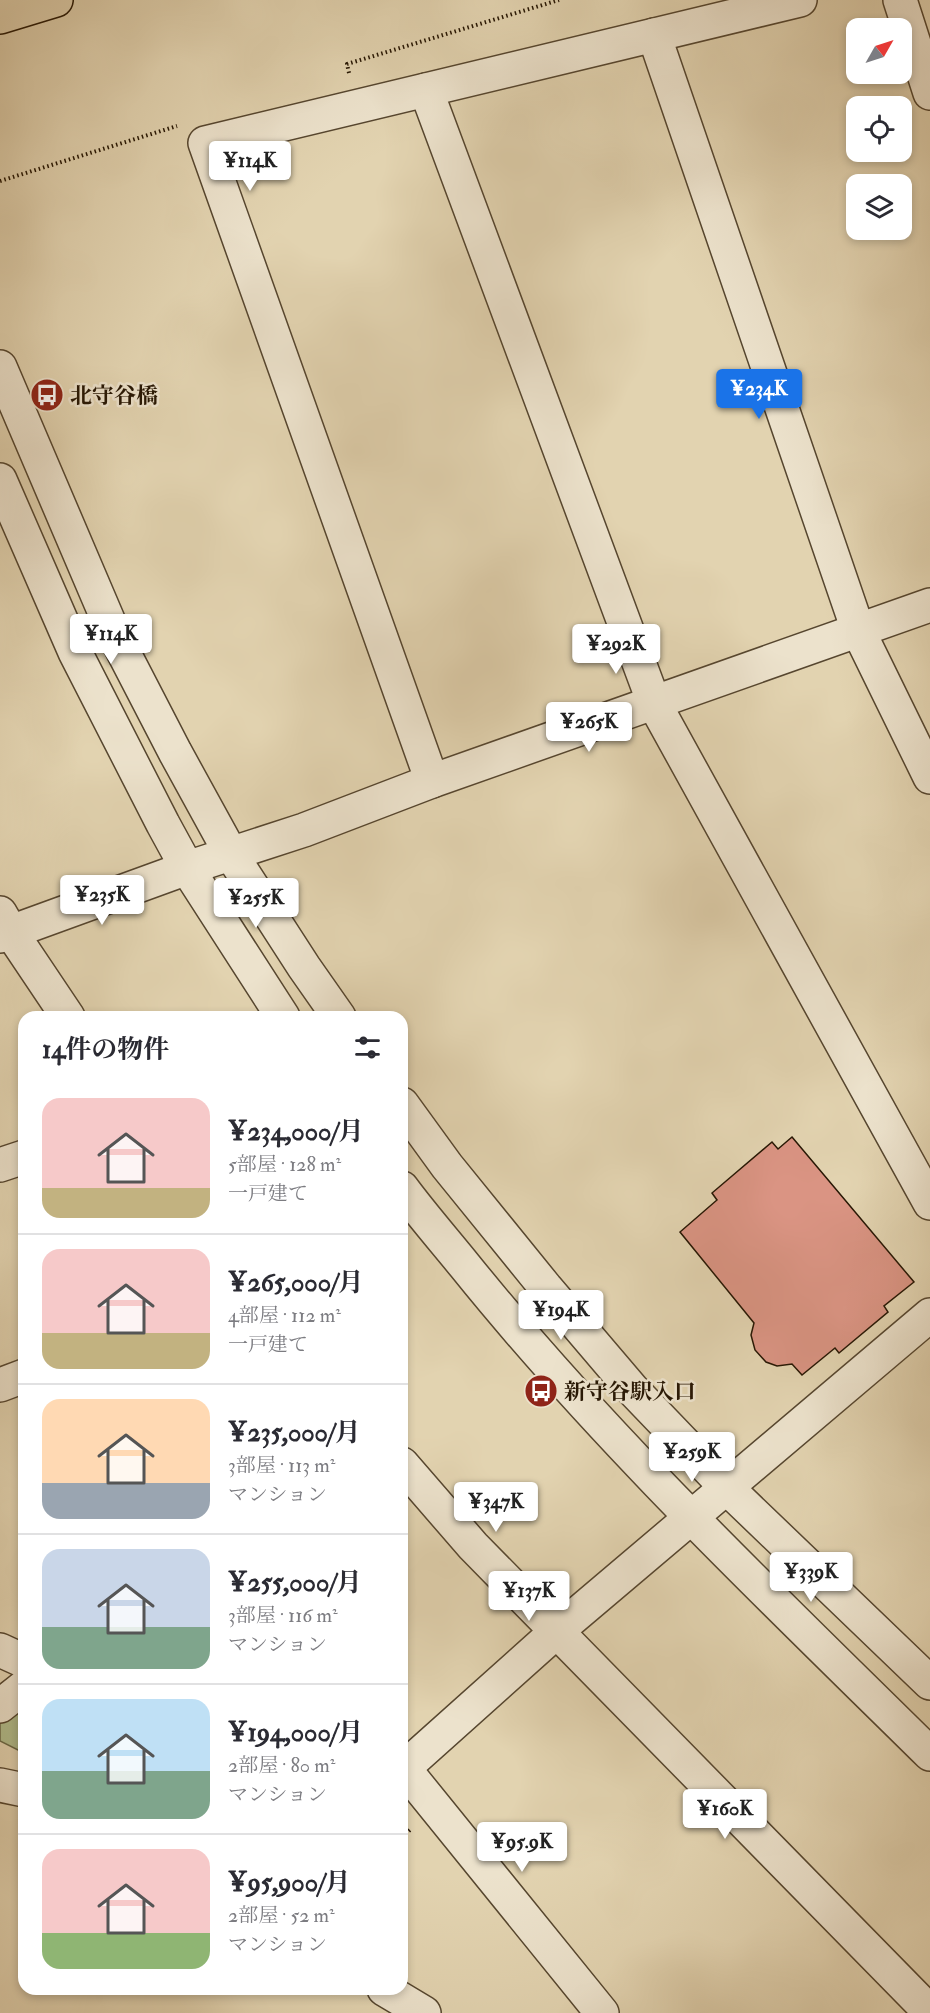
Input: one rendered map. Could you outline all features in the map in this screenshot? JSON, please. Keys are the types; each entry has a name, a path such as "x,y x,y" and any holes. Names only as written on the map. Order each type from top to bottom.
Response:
{"highway":[{"path":"0,17 56,0"}],"street":[{"path":"432,781 205,143 800,0"},
{"path":"900,0 930,93"},
{"path":"654,35 858,630 930,777"},
{"path":"426,90 654,703 930,1203"},
{"path":"0,367 114,634 175,752 231,854 335,1011"},
{"path":"0,480 75,652 187,868 279,1011"},
{"path":"64,1011 4,927 304,830 432,781 930,604"},
{"path":"408,1112 447,1166 632,1389 726,1487 930,1683"},
{"path":"0,1166 18,1159"},
{"path":"408,1195 510,1322 691,1518 930,1754"},
{"path":"408,1763 557,1631 930,1315"},
{"path":"0,1385 18,1378"},
{"path":"408,1471 473,1546 930,2012"},
{"path":"0,1650 18,1658"},
{"path":"0,1706 18,1692"},
{"path":"408,1773 602,2013"},
{"path":"0,1785 18,1789"},
{"path":"394,1995 424,2013"}],"path":[{"path":"351,81 347,64 559,0"},
{"path":"0,181 182,124 205,143"}],"green space":[{"path":"18,1692 18,1750 0,1741 0,1706"}],"building":[{"path":"792,1137 914,1282 884,1306 888,1312 839,1353 835,1348 802,1375 792,1364 777,1366 766,1362 755,1350 751,1335 754,1323 680,1232 717,1200 712,1193 772,1142 778,1149"}],"place":[{"name":"北守谷橋","path":"47,395"},
{"name":"新守谷駅入口","path":"541,1391"}]}
